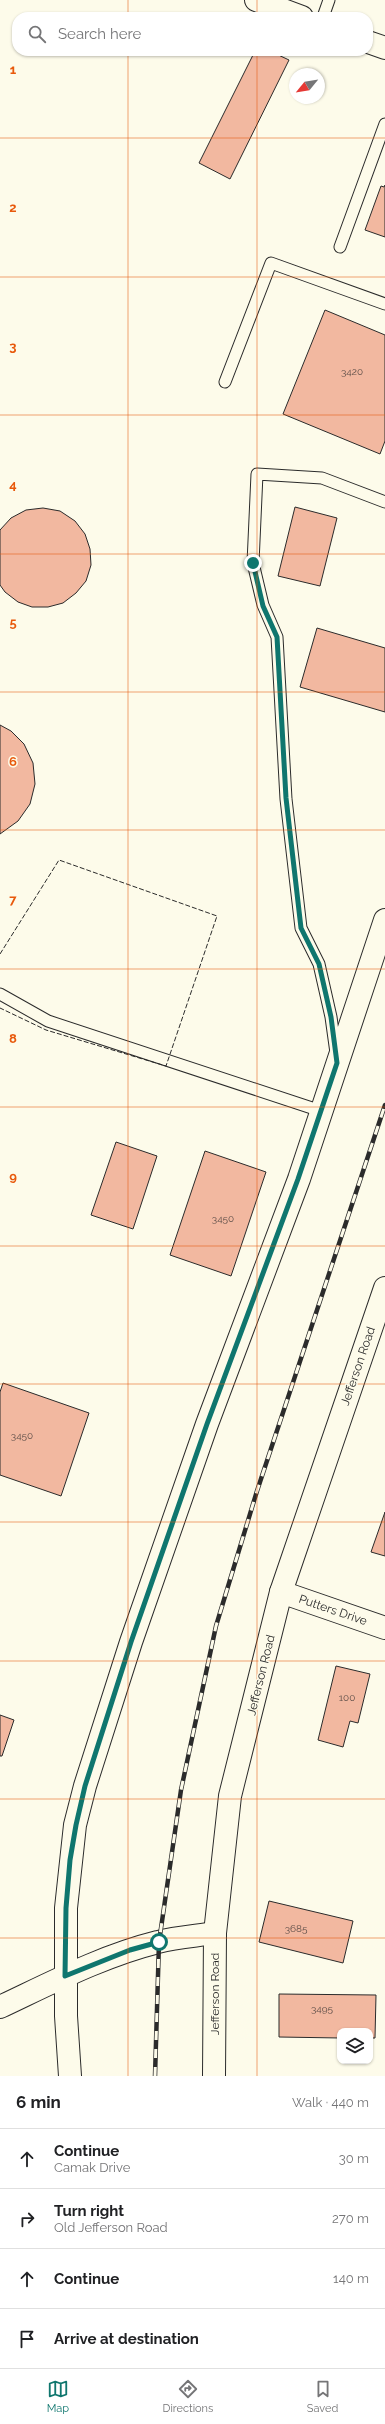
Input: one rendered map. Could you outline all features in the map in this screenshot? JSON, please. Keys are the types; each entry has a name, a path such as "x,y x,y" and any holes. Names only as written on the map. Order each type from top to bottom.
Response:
{"main road":[{"path":"256,0 288,12"},
{"path":"373,44 385,48"},
{"path":"70,2076 67,2055 65,1976 66,1908 70,1860 85,1786 131,1642 207,1424 296,1186 385,920"},
{"name":"Jefferson Road","path":"214,2076 215,1933 230,1796 281,1592 385,1288"},
{"name":"Putters Drive","path":"281,1592 385,1628"},
{"path":"0,2007 65,1976 130,1950 159,1942 215,1933"}],"lane":[{"path":"325,12 330,0"},
{"path":"340,246 385,124"},
{"path":"225,382 271,263 385,304"},
{"path":"337,1063 331,1017 319,964 301,928 286,798 277,637 263,606 253,563 257,474 322,478 385,502"},
{"path":"0,994 48,1021 321,1111"}],"building":[{"path":"252,56 281,56 289,60 230,179 199,163"},
{"path":"385,185 385,237 365,230 381,186 384,187"},
{"path":"325,310 385,335 385,441 380,454 283,414"},
{"path":"295,507 337,518 320,586 278,576"},
{"path":"43,508 60,511 75,521 85,534 90,549 91,565 86,581 76,593 63,603 48,607 32,607 18,602 5,592 0,585 0,530 11,518 26,510"},
{"path":"317,628 385,648 385,712 300,687"},
{"path":"0,725 11,731 24,744 33,763 35,784 30,804 18,821 0,834"},
{"path":"116,1142 157,1156 133,1229 91,1215"},
{"path":"205,1151 266,1172 231,1276 170,1255"},
{"path":"3,1383 89,1413 61,1496 0,1475 0,1392"},
{"path":"385,1512 385,1556 371,1552"},
{"path":"336,1666 370,1674 358,1723 350,1721 343,1747 318,1740"},
{"path":"0,1715 14,1720 2,1756 0,1756"},
{"path":"269,1901 353,1921 343,1963 259,1942"},
{"path":"279,1994 376,1995 375,2038 373,2038 373,2028 337,2028 337,2038 279,2037"}],"railway":[{"path":"155,2076 159,1942 181,1790 216,1626 257,1491 385,1105"}],"fence":[{"path":"0,954 59,860 217,916 166,1066 46,1030 0,1008"}],"route":[{"path":"159,1942 130,1950 65,1976 66,1908 70,1860 76,1825 85,1786 131,1642 207,1424 298,1179 337,1063 331,1017 319,964 301,928 286,798 280,661 277,637 263,606 253,563"}]}
